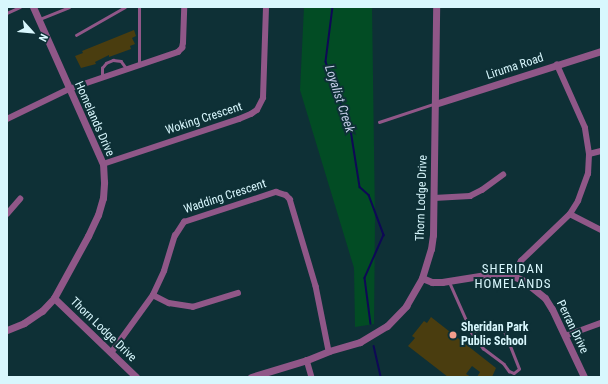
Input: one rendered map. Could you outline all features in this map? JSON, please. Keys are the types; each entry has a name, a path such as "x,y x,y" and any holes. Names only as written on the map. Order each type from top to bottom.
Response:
{"street":[{"name":"Homelands Drive","path":"7,330 24,323 42,311 54,298 98,215 103,198 103,164 33,7"},
{"path":"7,119 69,89 178,52 182,48 184,7"},
{"name":"Woking Crescent","path":"103,164 239,119 256,110 263,98 266,7"},
{"name":"Thorn Lodge Drive","path":"251,377 360,342 387,326 406,306 422,278 431,249 434,198 436,7"},
{"name":"Liruma Road","path":"435,104 601,51"},
{"path":"512,276 526,256 570,214 578,201 588,174 589,154 586,128 557,65"},
{"path":"589,154 601,151"},
{"path":"434,198 470,196 482,190 503,175"},
{"name":"Wadding Crescent","path":"111,354 153,295 164,271 175,236 184,222 258,196 276,192 290,199 316,286 329,351"},
{"path":"7,214 20,199"},
{"path":"570,214 601,230"},
{"name":"Perran Drive","path":"422,278 432,282 449,281 485,274 498,274 512,276 524,282 545,298 566,336 584,377"},
{"path":"153,295 169,303 192,307 238,293"},
{"name":"Thorn Lodge Drive","path":"54,298 136,377"},
{"path":"566,336 601,323"},
{"path":"307,360 312,377"}],"lane":[{"path":"7,13 20,7"},
{"path":"39,20 69,7"},
{"path":"76,34 125,7"},
{"path":"139,7 139,65"},
{"path":"102,78 102,68 106,63 113,60 121,61 127,69"},
{"path":"379,122 435,104"},
{"path":"449,281 472,333 483,348 504,364 509,371 514,373 519,369 502,326 498,324 472,333"}],"green space":[{"path":"304,7 372,7 375,220 374,324 355,327 354,268 300,90"}],"building":[{"path":"134,30 136,36 132,38 135,44 130,46 131,49 109,57 109,55 95,62 96,64 81,68 75,56 83,53 82,51"},
{"path":"431,317 496,368 492,377 477,377 480,372 472,366 466,374 471,377 448,377 408,346 415,338 412,336 424,321 427,323"}],"waterway":[{"name":"Loyalist Creek","path":"333,7 326,62 351,130 360,187 369,195 384,235 365,278 371,324"},
{"name":"Loyalist Creek","path":"374,346 381,377"}],"place":[{"name":"Sheridan Park Public School","path":"453,335"}],"district":[{"name":"SHERIDAN HOMELANDS","path":"513,278"}]}
